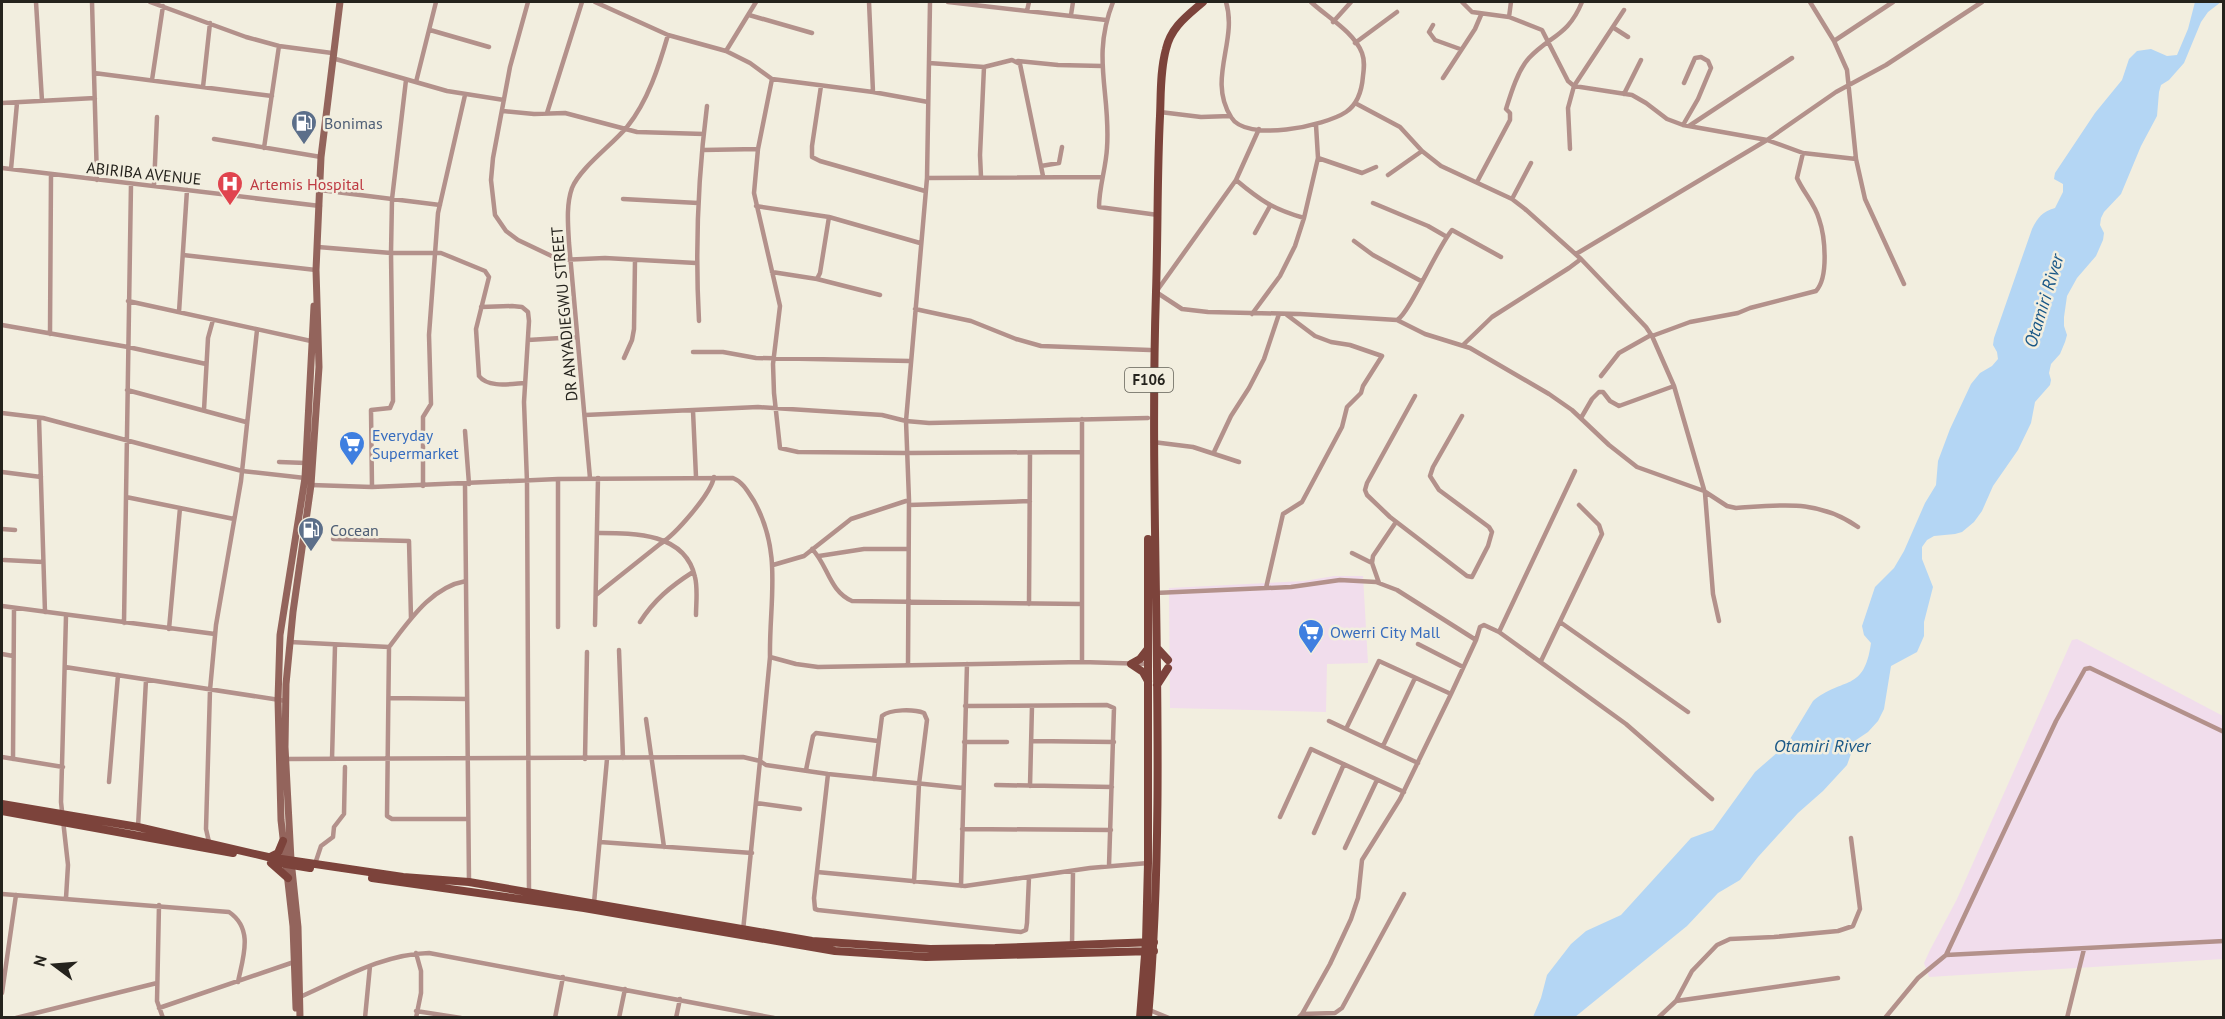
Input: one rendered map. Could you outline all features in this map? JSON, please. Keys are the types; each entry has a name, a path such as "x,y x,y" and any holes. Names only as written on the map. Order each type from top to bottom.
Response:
{"main road":[{"path":"298,1017 300,997 298,927 289,863 283,841 278,700 280,635 311,485 319,368 316,270 321,157 340,2"},
{"name":"F106","path":"1152,648 1155,593 1148,418 1156,292 1158,69 1163,40 1176,19 1196,2"},
{"name":"F106","path":"1156,137 1162,69 1170,35 1179,22 1203,2"},
{"name":"F106","path":"1140,1017 1146,1012 1150,951 1148,682 1152,664 1153,442 1149,350 1155,215"},
{"path":"298,1017 288,878 286,701 305,478 311,341 317,285"},
{"path":"310,368 319,368"},
{"path":"1148,682 1143,672 1131,664 1152,648 1168,664 1157,686"},
{"name":"F106","path":"1150,942 1158,864 1157,686 1152,664"},
{"path":"2,804 62,819"},
{"path":"2,811 209,842 268,859 288,878"},
{"path":"138,831 289,863 594,903 835,951 917,956 1150,951"},
{"path":"268,859 278,853 283,841"},
{"path":"289,863 315,864 403,877 469,882 529,892 544,898 743,933 812,941 872,946 974,948 1150,942"}],"street":[{"path":"36,2 42,101"},
{"path":"92,2 97,180"},
{"path":"150,2 246,37 332,56 406,80 465,95 504,100"},
{"path":"416,82 436,2"},
{"path":"528,2 513,57 493,158 491,180 495,215 506,231 551,258 560,260 605,258 696,263"},
{"path":"547,113 582,2"},
{"path":"595,2 668,35 726,51 750,63 772,79 873,92 928,102"},
{"path":"726,51 756,2"},
{"path":"869,2 873,92"},
{"path":"908,665 909,503 906,421 927,178 930,2"},
{"path":"948,2 984,4 1106,20"},
{"path":"1028,11 1029,2"},
{"path":"1071,15 1073,2"},
{"path":"1113,2 1102,37 1108,135 1099,207 1155,215"},
{"path":"1226,2 1230,16 1230,28 1220,79 1221,93 1230,116 1236,124 1244,128 1259,129 1299,129 1316,125 1347,111 1359,96 1365,65 1362,53 1355,43 1311,2"},
{"path":"1333,22 1351,2"},
{"path":"1462,2 1472,12 1509,17 1542,30 1569,81 1574,86 1624,94 1639,99 1667,119 1683,125 1767,140 1803,153 1856,159"},
{"path":"1509,17 1511,2"},
{"path":"1477,182 1510,120 1510,113 1506,108 1524,65 1534,53 1550,43 1569,25 1582,2"},
{"path":"1810,2 1844,59 1849,85 1856,159 1865,199 1904,284"},
{"path":"1834,41 1893,2"},
{"path":"1463,345 1492,317 1569,268 1579,256 1767,140 1849,85 1886,65 1982,2"},
{"path":"152,80 164,6"},
{"path":"1570,149 1568,108 1574,86 1624,10"},
{"path":"1355,43 1397,12"},
{"path":"749,15 812,33"},
{"path":"1443,78 1475,29 1481,15"},
{"path":"203,87 210,23"},
{"path":"1433,25 1429,32 1435,40 1460,49"},
{"path":"1614,28 1629,37"},
{"path":"430,30 489,47"},
{"name":"DR ANYADIEGWU STREET","path":"590,478 568,220 571,190 580,176 625,128 652,82 668,35"},
{"path":"264,148 279,46"},
{"path":"1683,125 1698,99 1711,68 1708,61 1701,57 1695,58 1684,83"},
{"path":"1689,126 1792,58"},
{"path":"1624,94 1641,60"},
{"path":"929,63 984,68 1017,61 1102,66"},
{"path":"1017,61 1020,64 1025,86 1043,176"},
{"path":"981,177 979,166 984,68"},
{"path":"94,73 272,96"},
{"path":"772,79 758,149 754,194 780,306 773,364 780,448 785,450 907,453 1082,453"},
{"path":"372,487 371,410 390,408 393,401 391,253 393,199 406,80"},
{"path":"821,86 812,157 819,161 925,191"},
{"path":"423,486 423,417 431,404 429,334 440,205 465,95"},
{"path":"2,103 95,98"},
{"path":"11,170 17,103"},
{"path":"1355,103 1400,127 1422,151 1441,166 1512,199 1579,256 1646,327 1674,386 1704,490 1713,594 1719,621"},
{"path":"699,321 696,263 698,203 707,106"},
{"path":"503,111 565,113 637,132 704,134"},
{"path":"1160,112 1201,117 1230,116"},
{"path":"154,186 157,117"},
{"path":"1252,314 1280,276 1295,246 1304,219 1318,158 1316,125"},
{"path":"1259,129 1236,180 1156,292 1182,309 1397,320 1425,334 1463,345 1550,394 1637,467 1704,490 1727,506 1736,508 1811,506 1839,516 1858,527"},
{"path":"214,139 321,157"},
{"path":"1041,166 1059,163 1062,147"},
{"path":"703,150 758,149"},
{"path":"1388,175 1422,151"},
{"path":"1601,376 1619,353 1651,335 1690,322 1738,313 1816,291 1822,285 1824,237 1819,218 1797,178 1803,153"},
{"path":"1318,158 1362,172 1376,167"},
{"path":"1512,199 1531,163"},
{"name":"ABIRIBA AVENUE","path":"2,168 320,206"},
{"path":"50,334 51,174"},
{"path":"927,178 1102,177"},
{"path":"1236,180 1270,206 1304,219"},
{"path":"124,623 131,184"},
{"path":"179,312 188,190"},
{"path":"320,190 440,205"},
{"path":"623,199 698,203"},
{"path":"1373,203 1428,226 1447,237"},
{"path":"756,206 829,217 920,243"},
{"path":"1255,233 1270,206"},
{"path":"817,279 829,217"},
{"path":"1397,320 1403,316 1452,230 1501,257"},
{"path":"1354,241 1373,255 1421,281"},
{"path":"318,248 391,253 441,253 485,271 489,277 476,330 479,376 483,381 491,383 524,383"},
{"path":"183,255 316,270"},
{"path":"624,358 634,329 635,260"},
{"path":"772,272 817,279 880,295"},
{"path":"128,301 311,341"},
{"path":"481,307 512,306 526,309 529,321 524,383 527,482 529,892"},
{"path":"915,309 984,325 1016,339 1041,346 1149,350"},
{"path":"1214,452 1263,359 1279,314"},
{"path":"1266,588 1283,514 1302,502 1342,427 1347,407 1361,393 1363,386 1383,356 1315,336 1286,314"},
{"path":"204,411 208,338 213,320"},
{"path":"2,325 128,347 207,364"},
{"path":"209,842 206,829 210,690 215,634 242,471 257,330"},
{"path":"528,340 578,337"},
{"path":"693,352 712,351 756,358 910,361"},
{"path":"1581,418 1599,392 1603,392 1610,401 1620,406 1674,386"},
{"path":"127,390 246,422"},
{"path":"1415,396 1365,490 1367,495 1396,522 1467,576 1472,577 1488,546 1492,532 1489,527 1439,490 1430,476 1462,416"},
{"path":"585,416 736,407 882,415 906,421 929,423 1148,418"},
{"path":"693,411 696,477"},
{"path":"2,413 39,418 242,471 305,478"},
{"path":"39,418 45,612"},
{"path":"1082,419 1082,662"},
{"path":"465,431 469,882"},
{"path":"1153,442 1193,447 1239,462"},
{"path":"1029,604 1030,453"},
{"path":"279,462 306,463"},
{"path":"1499,632 1575,471"},
{"path":"2,472 41,477"},
{"path":"311,485 423,486 558,479 696,477 733,477 740,481 764,521 773,566 770,657 743,933"},
{"path":"596,595 677,530 709,490 714,477"},
{"path":"595,625 598,478"},
{"path":"558,479 558,627"},
{"path":"126,497 234,519"},
{"path":"773,566 796,559 851,519 909,503 1030,501"},
{"path":"1541,661 1602,534 1599,525 1579,505"},
{"path":"169,628 180,508"},
{"path":"1378,583 1372,563 1373,556 1396,522"},
{"path":"2,529 15,530"},
{"path":"597,533 644,535 676,547 693,572 696,589 696,615"},
{"path":"333,539 409,541 411,618"},
{"path":"812,549 819,556 834,587 843,597 860,602 1082,604"},
{"path":"819,556 864,549 908,549"},
{"path":"1352,552 1372,563"},
{"path":"4,560 43,562"},
{"path":"640,622 656,600 670,587 693,572"},
{"path":"1155,593 1291,587 1340,580 1378,583 1397,590 1476,640"},
{"path":"466,581 447,586 411,618 388,648 387,816 390,819 468,819"},
{"path":"2,606 215,634"},
{"path":"13,759 14,608"},
{"path":"66,616 62,819 68,865 66,898"},
{"path":"1560,622 1688,712"},
{"path":"1300,1016 1330,964 1352,919 1358,898 1362,860 1404,792 1476,640 1480,627 1484,625 1499,632 1626,724 1712,799"},
{"path":"290,642 388,648"},
{"path":"1418,644 1462,667"},
{"path":"332,759 336,646"},
{"path":"619,650 623,758"},
{"path":"585,759 587,652"},
{"path":"2,654 13,656"},
{"path":"770,657 808,666 1082,662 1152,664"},
{"path":"1346,729 1378,661 1451,694"},
{"path":"961,886 967,664"},
{"path":"65,667 286,701"},
{"path":"1885,1017 1918,978 1946,955 2056,721 2085,669 2090,668 2223,732"},
{"path":"109,782 118,675"},
{"path":"1383,746 1415,678"},
{"path":"138,831 146,680"},
{"path":"388,698 467,699"},
{"path":"965,706 1112,706 1115,715 1109,866"},
{"path":"1030,786 1032,706"},
{"path":"874,779 880,721 886,713 924,712 927,720 919,784 914,882"},
{"path":"646,719 664,847"},
{"path":"1329,721 1418,763"},
{"path":"806,770 813,736 816,733 878,741"},
{"path":"1031,741 1114,742"},
{"path":"964,742 1007,742"},
{"path":"1280,817 1311,749 1404,792"},
{"path":"2,757 63,767"},
{"path":"286,759 743,757 760,761 766,765 828,774 963,788"},
{"path":"594,903 607,759"},
{"path":"1314,833 1344,764"},
{"path":"315,864 321,846 333,837 335,824 344,814 345,767"},
{"path":"828,774 814,905 818,910 1021,932 1026,930 1029,877"},
{"path":"1345,848 1377,780"},
{"path":"996,785 1112,787"},
{"path":"756,803 800,809"},
{"path":"962,829 1110,830"},
{"path":"1658,1017 1676,1001 1692,971 1717,945 1730,939 1838,931 1853,926 1860,909 1851,838"},
{"path":"600,842 752,853"},
{"path":"817,872 961,886 1073,870 1148,863"},
{"path":"1072,945 1073,870"},
{"path":"2,894 219,909 229,912 236,916 246,937 238,982"},
{"path":"1300,1016 1335,1013 1342,1008 1404,894"},
{"path":"2,993 4,964 16,895"},
{"path":"159,905 157,983 159,1008 163,1017"},
{"path":"1946,955 2223,941"},
{"path":"2067,1017 2084,949"},
{"path":"300,997 370,966 416,953 429,953 774,1017"},
{"path":"416,953 421,982 416,1017"},
{"path":"159,1008 294,962"},
{"path":"365,1017 370,966"},
{"path":"555,1017 563,977"},
{"path":"1676,1001 1838,978"},
{"path":"16,1017 157,983"},
{"path":"619,1017 625,989"},
{"path":"676,1017 680,999"},
{"path":"734,1017 736,1009"},
{"path":"416,1011 461,1017"},
{"path":"1146,1012 1169,1017"}],"shaded area":[{"path":"1334,576 1363,576 1368,663 1327,664 1326,712 1170,708 1169,588 1304,581"},
{"path":"2077,639 2223,716 2223,959 1929,977 1924,963 1957,899 2072,640"}],"water":[{"name":"Otamiri River","path":"2195,2 2221,2 2208,12 2201,22 2184,63 2169,80 2161,85 2157,116 2141,146 2121,194 2101,218 2100,225 2104,233 2096,256 2077,278 2067,296 2064,317 2067,335 2065,342 2060,354 2051,364 2050,385 2035,402 2031,423 2018,450 1993,486 1982,511 1974,522 1962,532 1934,536 1922,547 1922,559 1933,587 1924,622 1924,636 1917,652 1891,666 1884,709 1878,721 1856,740 1847,765 1823,791 1798,813 1740,880 1718,893 1687,926 1575,1017 1533,1017 1547,975 1571,944 1586,931 1621,915 1691,838 1713,830 1755,772 1787,744 1813,701 1824,693 1851,681 1863,670 1871,643 1864,635 1862,626 1875,587 1894,568 1936,485 1938,461 1971,384 1980,373 1992,366 1998,359 1993,345 1994,338 2032,229 2041,216 2055,208 2063,192 2063,184 2054,179 2055,173 2095,113 2122,80 2129,59 2137,51 2151,49 2167,56 2177,55 2188,29"}],"place":[{"name":"Bonimas","path":"304,146"},
{"name":"Artemis Hospital","path":"230,207"},
{"name":"Everyday Supermarket","path":"352,467"},
{"name":"Cocean","path":"311,553"},
{"name":"Owerri City Mall","path":"1311,655"}]}
